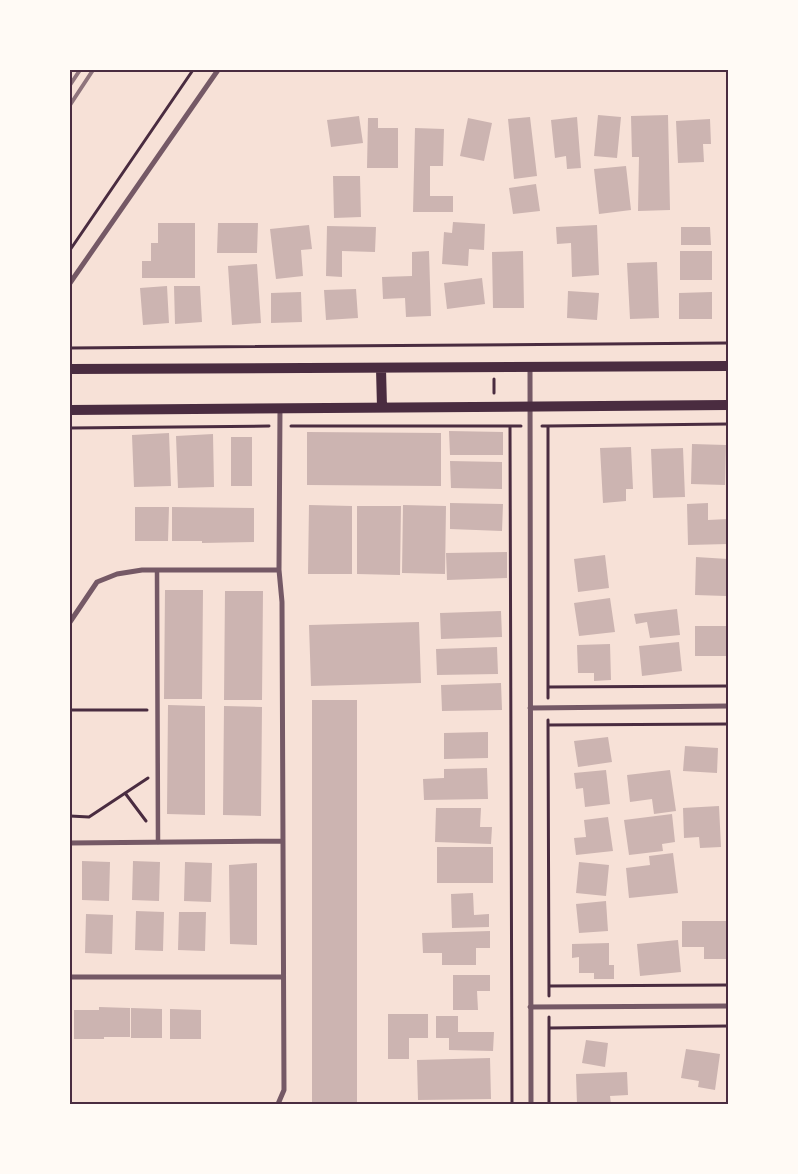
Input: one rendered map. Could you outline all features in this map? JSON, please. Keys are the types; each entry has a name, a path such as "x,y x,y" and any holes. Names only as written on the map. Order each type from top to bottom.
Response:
{"main road":[{"path":"70,369 728,366"},
{"path":"381,368 382,407"},
{"path":"70,410 728,405"}],"street":[{"path":"70,283 218,70"},
{"path":"530,368 531,1104"},
{"path":"278,1104 284,1090 280,408"},
{"path":"70,622 97,582 116,574 142,570 280,570"},
{"path":"158,570 158,842"},
{"path":"530,708 728,706"},
{"path":"70,843 282,841"},
{"path":"70,976 283,977"},
{"path":"530,1008 728,1006"}],"path":[{"path":"70,250 193,70"},
{"path":"70,348 728,343"},
{"path":"494,384 494,397"},
{"path":"512,1104 510,426 728,424"},
{"path":"548,426 549,1104"},
{"path":"548,687 728,686"},
{"path":"70,710 158,709"},
{"path":"548,724 728,724"},
{"path":"70,816 89,817 158,772"},
{"path":"125,794 146,821 158,821"},
{"path":"549,986 728,985"},
{"path":"549,1028 728,1026"}],"building":[{"path":"598,115 621,117 617,158 594,156"},
{"path":"668,115 670,210 638,211 639,157 632,157 631,116"},
{"path":"359,116 363,143 331,147 327,120"},
{"path":"530,117 537,176 514,179 508,119"},
{"path":"577,117 581,168 567,169 566,156 555,158 551,120"},
{"path":"368,118 378,118 378,128 398,128 398,168 367,168"},
{"path":"468,118 492,123 484,161 460,156"},
{"path":"710,119 711,144 703,144 704,162 678,163 676,121"},
{"path":"415,128 444,129 443,166 430,166 430,196 453,196 453,212 413,212"},
{"path":"626,166 631,210 599,214 594,169"},
{"path":"333,176 360,176 361,217 334,218"},
{"path":"536,184 540,211 513,214 509,188"},
{"path":"453,222 485,224 484,250 469,249 468,266 442,264 444,232 452,233"},
{"path":"158,223 195,223 195,278 142,278 142,261 151,261 151,243 158,243"},
{"path":"218,223 258,223 257,253 217,253"},
{"path":"309,225 312,249 301,250 303,276 276,279 270,229"},
{"path":"597,225 599,275 572,277 571,243 557,244 556,227"},
{"path":"327,226 376,227 375,252 342,251 342,277 326,276"},
{"path":"681,227 710,227 711,245 681,245"},
{"path":"429,251 431,316 406,317 405,298 383,299 382,277 412,276 412,252"},
{"path":"523,251 524,308 493,308 492,252"},
{"path":"680,251 712,251 712,280 680,280"},
{"path":"657,262 659,318 630,319 627,263"},
{"path":"257,264 261,323 232,325 228,266"},
{"path":"482,278 485,304 447,309 444,283"},
{"path":"167,286 169,323 143,325 140,288"},
{"path":"174,286 200,286 202,322 175,324"},
{"path":"356,289 358,318 326,320 324,290"},
{"path":"568,291 599,293 597,320 567,318"},
{"path":"301,292 302,322 271,323 271,293"},
{"path":"712,292 712,319 679,319 679,293"},
{"path":"449,431 503,432 503,455 450,455"},
{"path":"307,432 441,433 441,486 307,485"},
{"path":"169,433 171,486 134,487 132,435"},
{"path":"213,434 214,487 178,488 176,436"},
{"path":"231,437 252,437 252,486 231,486"},
{"path":"692,444 726,445 725,485 691,484"},
{"path":"631,447 633,489 626,489 626,501 603,503 600,448"},
{"path":"683,448 685,497 653,498 651,449"},
{"path":"450,461 502,462 502,489 451,488"},
{"path":"450,503 503,504 502,531 450,529"},
{"path":"708,503 708,520 728,519 728,544 688,545 687,504"},
{"path":"309,505 352,506 352,574 308,574"},
{"path":"403,505 446,506 445,574 402,573"},
{"path":"357,506 401,506 400,575 357,574"},
{"path":"135,507 169,507 168,541 135,541"},
{"path":"172,507 254,508 254,542 202,543 202,541 172,541"},
{"path":"507,552 507,578 447,580 446,553"},
{"path":"605,555 609,588 578,592 574,559"},
{"path":"696,557 728,559 726,596 695,595"},
{"path":"165,590 203,590 202,699 164,699"},
{"path":"225,591 263,591 262,700 224,700"},
{"path":"610,598 615,632 579,636 574,603"},
{"path":"677,609 680,635 650,638 647,622 636,624 634,614"},
{"path":"501,611 502,637 441,639 440,613"},
{"path":"419,622 421,683 311,686 309,625"},
{"path":"695,626 726,626 727,656 695,656"},
{"path":"679,642 682,671 642,676 639,646"},
{"path":"610,644 611,680 594,681 594,673 578,673 577,645"},
{"path":"497,647 498,674 437,675 436,649"},
{"path":"501,683 502,710 442,711 441,685"},
{"path":"312,700 357,700 357,1103 312,1103"},
{"path":"168,705 205,706 205,815 167,814"},
{"path":"224,706 262,707 261,816 223,815"},
{"path":"488,732 488,758 444,759 444,733"},
{"path":"608,737 612,762 578,767 574,741"},
{"path":"685,746 718,748 717,773 683,771"},
{"path":"487,768 488,799 424,800 423,779 444,778 444,769"},
{"path":"606,770 610,804 585,807 583,788 576,789 574,773"},
{"path":"670,770 676,811 654,814 652,799 630,802 627,775"},
{"path":"719,806 721,847 700,848 699,837 684,838 683,808"},
{"path":"436,808 481,808 480,827 492,827 491,844 435,842"},
{"path":"672,814 675,842 662,844 663,851 629,855 624,820"},
{"path":"608,817 613,851 576,855 574,838 586,837 584,820"},
{"path":"437,847 493,847 493,883 437,883"},
{"path":"673,853 678,893 629,898 626,868 650,865 649,856"},
{"path":"82,861 110,862 109,901 82,900"},
{"path":"133,861 160,862 159,901 132,900"},
{"path":"185,862 212,863 211,902 184,901"},
{"path":"579,862 609,865 606,896 576,893"},
{"path":"257,863 257,945 230,944 229,865"},
{"path":"473,893 474,915 489,914 489,927 452,928 451,894"},
{"path":"606,901 608,931 579,933 576,904"},
{"path":"136,911 164,912 163,951 135,950"},
{"path":"179,912 206,912 205,951 178,950"},
{"path":"86,914 113,915 112,954 85,953"},
{"path":"682,921 726,921 726,959 704,959 704,947 682,947"},
{"path":"490,931 490,948 476,948 476,965 442,965 442,953 423,953 422,933"},
{"path":"678,940 681,972 640,976 637,944"},
{"path":"609,943 609,965 614,965 614,979 594,979 594,973 579,973 579,957 572,958 572,944"},
{"path":"453,975 490,975 490,991 477,991 478,1010 453,1010"},
{"path":"99,1007 130,1008 130,1037 74,1039 74,1010 99,1010"},
{"path":"131,1008 162,1009 162,1038 131,1038"},
{"path":"170,1009 201,1010 201,1039 170,1039"},
{"path":"388,1014 428,1014 428,1038 409,1038 409,1059 388,1059"},
{"path":"436,1016 458,1016 458,1032 494,1032 493,1051 449,1050 449,1038 436,1038"},
{"path":"586,1040 608,1043 605,1067 582,1063"},
{"path":"686,1049 720,1054 715,1090 698,1087 699,1081 681,1078"},
{"path":"490,1058 491,1099 418,1100 417,1060"},
{"path":"627,1072 628,1095 610,1096 611,1104 577,1104 576,1074"}],"railway":[{"path":"70,85 80,70"},
{"path":"70,105 93,70"}]}
